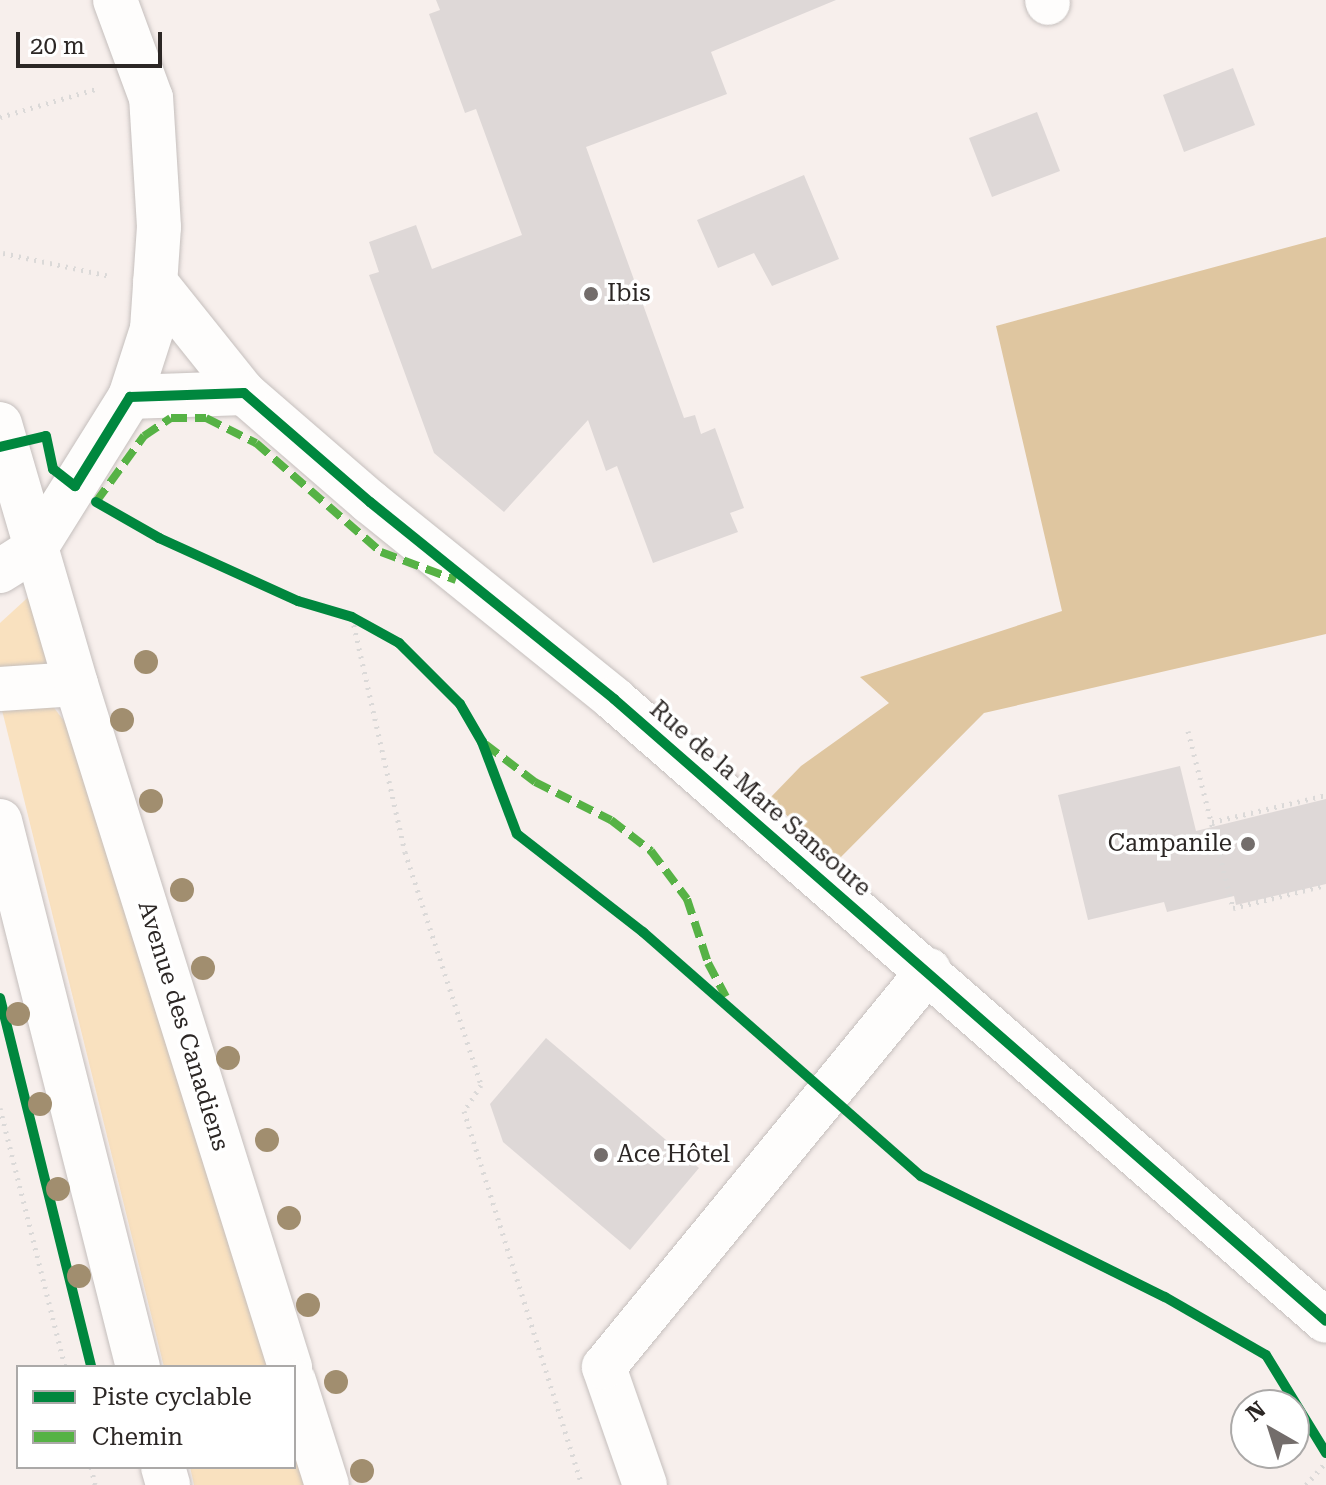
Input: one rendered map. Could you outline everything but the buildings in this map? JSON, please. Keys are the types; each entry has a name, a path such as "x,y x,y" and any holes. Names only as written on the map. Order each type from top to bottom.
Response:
{"street":[{"path":"18,560 130,397 152,329 159,227 152,113 115,0"},
{"name":"Rue de la Mare Sansoure","path":"155,282 244,393 929,970 1326,1321"},
{"path":"130,397 244,393"},
{"name":"Avenue des Canadiens","path":"0,424 18,560 76,684 289,1365"},
{"path":"0,689 76,684"},
{"path":"0,821 137,1365"},
{"path":"645,1485 604,1367 929,970"},
{"path":"296,1387 327,1485"}],"path":[{"path":"0,117 142,75"},
{"path":"3,253 155,282"},
{"path":"352,617 405,852 481,1085 464,1111 582,1485"},
{"path":"1188,731 1233,908 1326,885"},
{"path":"1212,822 1326,795"},
{"path":"0,1108 64,1365"},
{"path":"1306,1485 1326,1462"}],"shaded area":[{"path":"1326,237 1326,634 984,713 834,864 770,798 801,766 889,703 860,677 1062,611 996,326"},
{"path":"36,590 68,662 0,668 0,623"},
{"path":"0,702 52,705 67,725 270,1365 164,1365"},
{"path":"296,1446 308,1485 194,1485 190,1469 296,1469"}],"marked path":[{"path":"100,504 96,502 144,436 171,418 206,418 256,443 381,552 456,580"},
{"path":"485,744 535,782 611,820 651,851 687,899 708,963 726,997"}],"cycle path":[{"path":"0,447 46,436 53,469 75,486 130,397 244,393 370,502 614,699 1326,1321"},
{"path":"96,502 159,538 298,601 352,617 399,643 460,704 482,742 517,834 643,932 921,1176 1165,1297 1266,1355 1326,1453"},
{"path":"0,998 91,1365"}],"place":[{"name":"Ibis","path":"591,294"},
{"name":"Campanile","path":"1248,844"},
{"name":"Ace Hôtel","path":"601,1155"}]}
